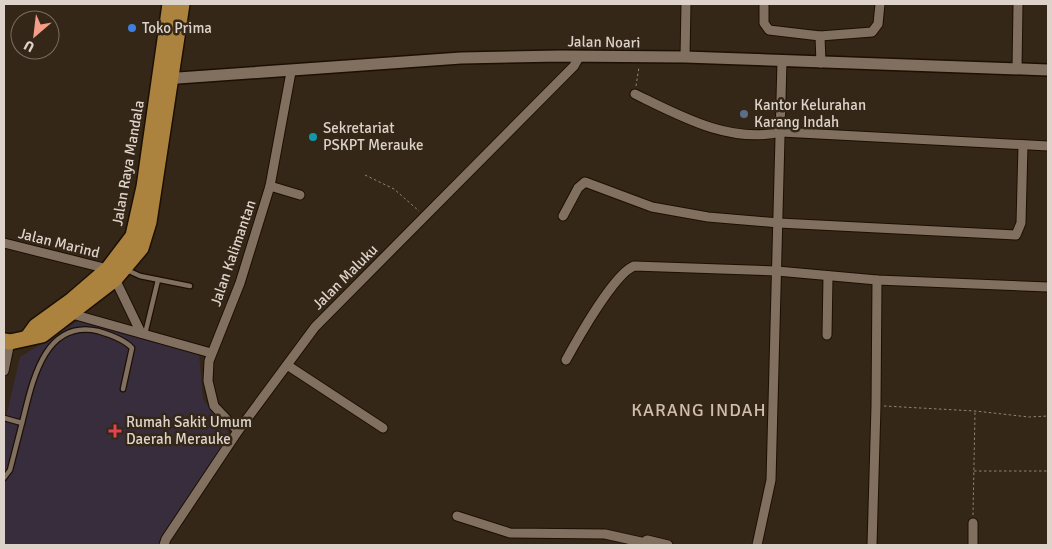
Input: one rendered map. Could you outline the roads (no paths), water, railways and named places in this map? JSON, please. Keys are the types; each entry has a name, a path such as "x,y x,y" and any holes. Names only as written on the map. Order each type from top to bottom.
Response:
{"highway":[{"name":"Jalan Raya Mandala","path":"28,337 42,335 72,314 141,248 150,222 166,79 170,4"},
{"name":"Jalan Raya Mandala","path":"166,79 182,4"},
{"name":"Jalan Raya Mandala","path":"28,337 36,326 72,300 116,273"},
{"path":"7,342 28,337"}],"street":[{"path":"685,58 686,4"},
{"path":"764,4 764,23 769,30 820,36 872,32 878,24 880,4"},
{"path":"1017,69 1018,4"},
{"path":"820,36 821,62"},
{"name":"Jalan Maluku","path":"164,545 166,539 238,431 333,308 574,66 579,57"},
{"name":"Jalan Noari","path":"166,79 291,72 461,58 641,57 1048,70"},
{"path":"758,545 771,480 782,132 782,61"},
{"name":"Jalan Kalimantan","path":"238,431 214,406 208,381 211,353 240,283 270,186 291,72"},
{"path":"635,94 704,126 756,135 782,132 1048,146"},
{"path":"563,216 578,188 585,182 652,207 708,217 779,223 1016,235 1021,223 1023,145"},
{"path":"270,186 300,195"},
{"name":"Jalan Marind","path":"4,243 116,273"},
{"path":"566,360 584,328 615,285 626,270 634,266 777,271 877,280 1048,287"},
{"path":"116,273 143,334"},
{"path":"827,334 828,276"},
{"path":"872,545 877,280"},
{"path":"72,314 211,353"},
{"path":"4,371 7,342"},
{"path":"289,367 383,428"},
{"path":"458,516 510,533 604,534 640,544 647,540 668,545"},
{"path":"973,523 973,545"}],"lane":[{"path":"116,273 190,286"},
{"path":"143,334 158,280"},
{"path":"4,478 10,470 37,368 45,354 64,336 76,329 102,332 132,348 123,388"},
{"path":"4,418 22,423"}],"place":[{"name":"Toko Prima","path":"132,28"},
{"name":"Kantor Kelurahan Karang Indah","path":"744,114"},
{"name":"Sekretariat PSKPT Merauke","path":"313,137"},
{"name":"Rumah Sakit Umum Daerah Merauke","path":"115,431"}],"district":[{"name":"KARANG INDAH","path":"699,410"}]}
